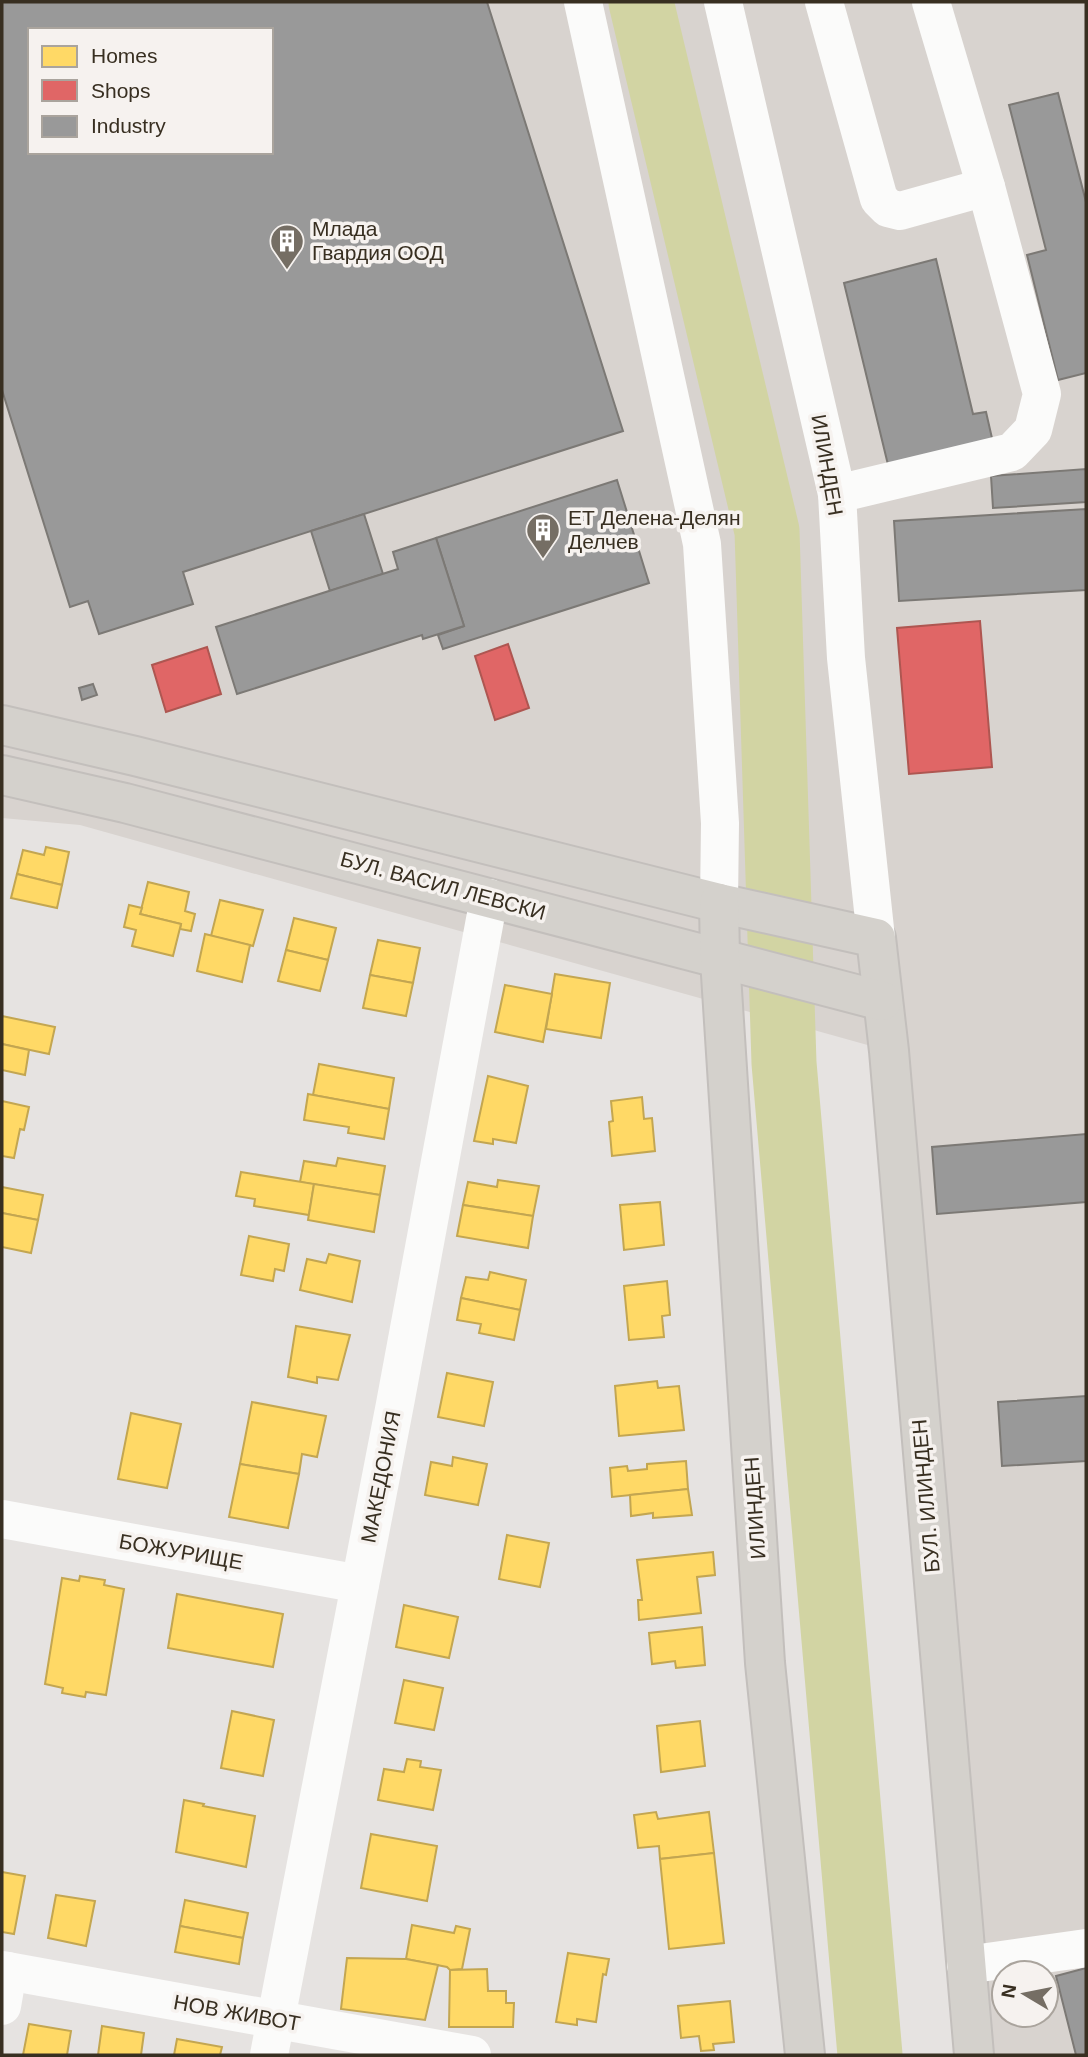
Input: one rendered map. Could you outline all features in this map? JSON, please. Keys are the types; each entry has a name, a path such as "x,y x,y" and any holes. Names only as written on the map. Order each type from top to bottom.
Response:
{"main road":[{"path":"2,725 149,759 736,906 876,937"},
{"name":"БУЛ. ВАСИЛ ЛЕВСКИ","path":"2,775 125,803 883,1001"},
{"path":"734,963 736,906"},
{"name":"БУЛ. ИЛИНДЕН","path":"876,937 891,1079 974,2055"},
{"name":"ИЛИНДЕН","path":"734,963 765,1663 805,2055"}],"street":[{"path":"583,2 702,544 720,824 736,906"},
{"name":"ИЛИНДЕН","path":"723,2 837,494 846,658 876,937"},
{"path":"824,2 879,199 888,208 900,211 986,187"},
{"path":"837,494 1012,452 1033,430 1042,394 986,187 931,2"},
{"name":"МАКЕДОНИЯ","path":"272,2038 489,898"},
{"name":"БОЖУРИЩЕ","path":"2,1519 360,1584"},
{"path":"966,1965 1086,1948"},
{"name":"НОВ ЖИВОТ","path":"4,1983 272,2038 472,2055"}],"shaded area":[{"path":"2,2 1086,2 1086,2055 974,2055 889,1051 80,825 2,818"}],"building: Homes":[{"path":"46,847 69,852 62,885 17,874 23,850 44,855"},
{"path":"17,874 62,885 57,908 11,898"},
{"path":"148,882 189,892 185,911 195,914 191,931 180,929 181,924 140,914"},
{"path":"220,900 263,910 253,946 211,936"},
{"path":"129,905 142,908 140,914 181,924 173,956 132,946 136,930 124,927"},
{"path":"294,918 336,928 328,960 286,950"},
{"path":"205,934 250,945 242,982 197,971"},
{"path":"378,940 420,948 413,983 370,975"},
{"path":"286,950 328,960 320,991 278,981"},
{"path":"555,974 610,983 601,1038 546,1029"},
{"path":"370,975 413,983 406,1016 363,1008"},
{"path":"505,985 552,994 543,1042 495,1032"},
{"path":"2,1016 55,1027 49,1054 2,1044"},
{"path":"2,1044 29,1050 25,1075 2,1070"},
{"path":"319,1064 394,1078 389,1109 313,1095"},
{"path":"488,1076 528,1086 516,1143 493,1139 493,1144 474,1141"},
{"path":"308,1094 389,1109 384,1139 348,1133 349,1127 304,1120"},
{"path":"642,1097 644,1119 652,1118 655,1151 612,1156 609,1122 613,1121 611,1101"},
{"path":"2,1101 29,1107 24,1130 20,1129 14,1158 2,1156"},
{"path":"338,1158 385,1166 380,1195 300,1182 304,1161 336,1166"},
{"path":"241,1172 314,1184 309,1215 254,1206 255,1199 236,1196"},
{"path":"498,1180 539,1186 533,1216 463,1205 468,1182 497,1187"},
{"path":"314,1184 380,1195 374,1232 308,1220"},
{"path":"2,1187 43,1195 38,1220 2,1213"},
{"path":"660,1202 664,1245 624,1250 620,1205"},
{"path":"463,1205 533,1216 528,1248 457,1236"},
{"path":"2,1213 38,1220 31,1253 2,1247"},
{"path":"249,1236 289,1244 284,1271 275,1269 273,1281 241,1275"},
{"path":"329,1254 360,1261 352,1302 300,1290 307,1259 326,1263"},
{"path":"490,1272 526,1280 520,1310 461,1298 466,1277 488,1280"},
{"path":"667,1281 670,1315 662,1316 664,1337 629,1340 624,1286"},
{"path":"461,1298 520,1310 514,1340 479,1333 481,1324 457,1320"},
{"path":"296,1326 350,1335 338,1380 317,1377 317,1383 288,1377"},
{"path":"447,1373 493,1382 484,1426 438,1417"},
{"path":"657,1381 658,1388 679,1386 684,1430 619,1436 615,1386"},
{"path":"252,1402 326,1416 317,1457 302,1454 299,1474 240,1464"},
{"path":"131,1413 181,1424 167,1488 118,1479"},
{"path":"453,1457 487,1464 478,1505 425,1495 431,1462 452,1466"},
{"path":"686,1461 688,1489 612,1497 610,1468 627,1466 628,1471 647,1469 647,1464"},
{"path":"240,1464 299,1474 288,1528 229,1517"},
{"path":"688,1489 692,1515 653,1518 653,1513 631,1516 630,1495"},
{"path":"507,1535 549,1543 540,1587 499,1579"},
{"path":"713,1552 715,1575 697,1577 701,1613 639,1620 638,1600 642,1600 637,1560"},
{"path":"80,1576 105,1580 104,1585 124,1589 106,1695 86,1692 85,1697 62,1693 63,1688 45,1684 62,1578 79,1581"},
{"path":"177,1594 283,1614 273,1667 168,1648"},
{"path":"404,1605 458,1617 449,1658 396,1647"},
{"path":"702,1627 705,1665 676,1668 675,1661 652,1664 649,1633"},
{"path":"404,1680 443,1688 434,1730 395,1723"},
{"path":"232,1711 274,1720 263,1776 221,1768"},
{"path":"700,1721 705,1766 661,1772 657,1726"},
{"path":"407,1759 421,1761 420,1767 441,1770 433,1810 378,1800 384,1769 404,1772"},
{"path":"184,1800 255,1816 246,1867 176,1852"},
{"path":"656,1812 658,1819 709,1812 714,1853 660,1859 659,1846 638,1848 634,1815"},
{"path":"371,1834 437,1846 427,1901 361,1888"},
{"path":"714,1853 724,1943 669,1949 660,1859"},
{"path":"2,1872 25,1876 14,1934 2,1932"},
{"path":"56,1895 95,1901 86,1946 48,1938"},
{"path":"185,1900 248,1913 243,1938 180,1926"},
{"path":"412,1925 454,1933 456,1926 470,1929 462,1969 450,1970 447,1967 406,1959"},
{"path":"180,1926 243,1938 239,1964 175,1952"},
{"path":"568,1953 609,1959 606,1975 603,1974 596,2022 577,2019 577,2025 556,2022"},
{"path":"347,1958 406,1959 438,1965 425,2020 341,2009"},
{"path":"487,1969 488,1991 506,1991 506,2003 514,2003 513,2027 449,2027 450,1970"},
{"path":"730,2001 734,2042 713,2044 714,2050 701,2051 699,2036 681,2038 678,2006"},
{"path":"29,2024 71,2031 67,2055 23,2055"},
{"path":"102,2026 144,2033 141,2055 98,2055"},
{"path":"177,2039 222,2047 220,2055 174,2055"}],"building: Shops":[{"path":"980,621 992,767 909,774 897,628"},
{"path":"508,644 529,708 495,720 475,656"},
{"path":"207,647 221,694 166,712 152,665"}],"building: Industry":[{"name":"Млада Гвардия ООД","path":"2,2 487,2 623,431 183,572 193,604 99,634 88,601 70,607 2,390"},
{"path":"1058,93 1086,202 1086,373 1058,380 1027,255 1046,250 1009,105"},
{"path":"936,259 973,414 986,412 994,447 890,473 844,283"},
{"path":"1086,469 1086,502 993,508 991,476"},
{"name":"ЕТ Делена-Делян Делчев","path":"617,480 649,583 443,649 438,635 464,626 436,538"},
{"path":"1086,509 1086,590 899,601 894,521"},
{"path":"364,514 383,574 330,591 311,531"},
{"path":"436,538 464,626 423,639 422,635 237,694 216,627 398,569 393,552"},
{"path":"93,684 97,695 82,700 79,688"},
{"path":"1086,1134 1086,1202 937,1214 932,1147"},
{"path":"1086,1396 1086,1461 1002,1466 998,1402"},
{"path":"1086,1968 1086,2055 1076,2055 1060,1992 1060,1975"}],"waterway":[{"path":"641,2 767,531 784,1063 870,2055"}],"place":[{"name":"Млада Гвардия ООД","path":"287,271"},
{"name":"ЕТ Делена-Делян Делчев","path":"543,560"}]}
